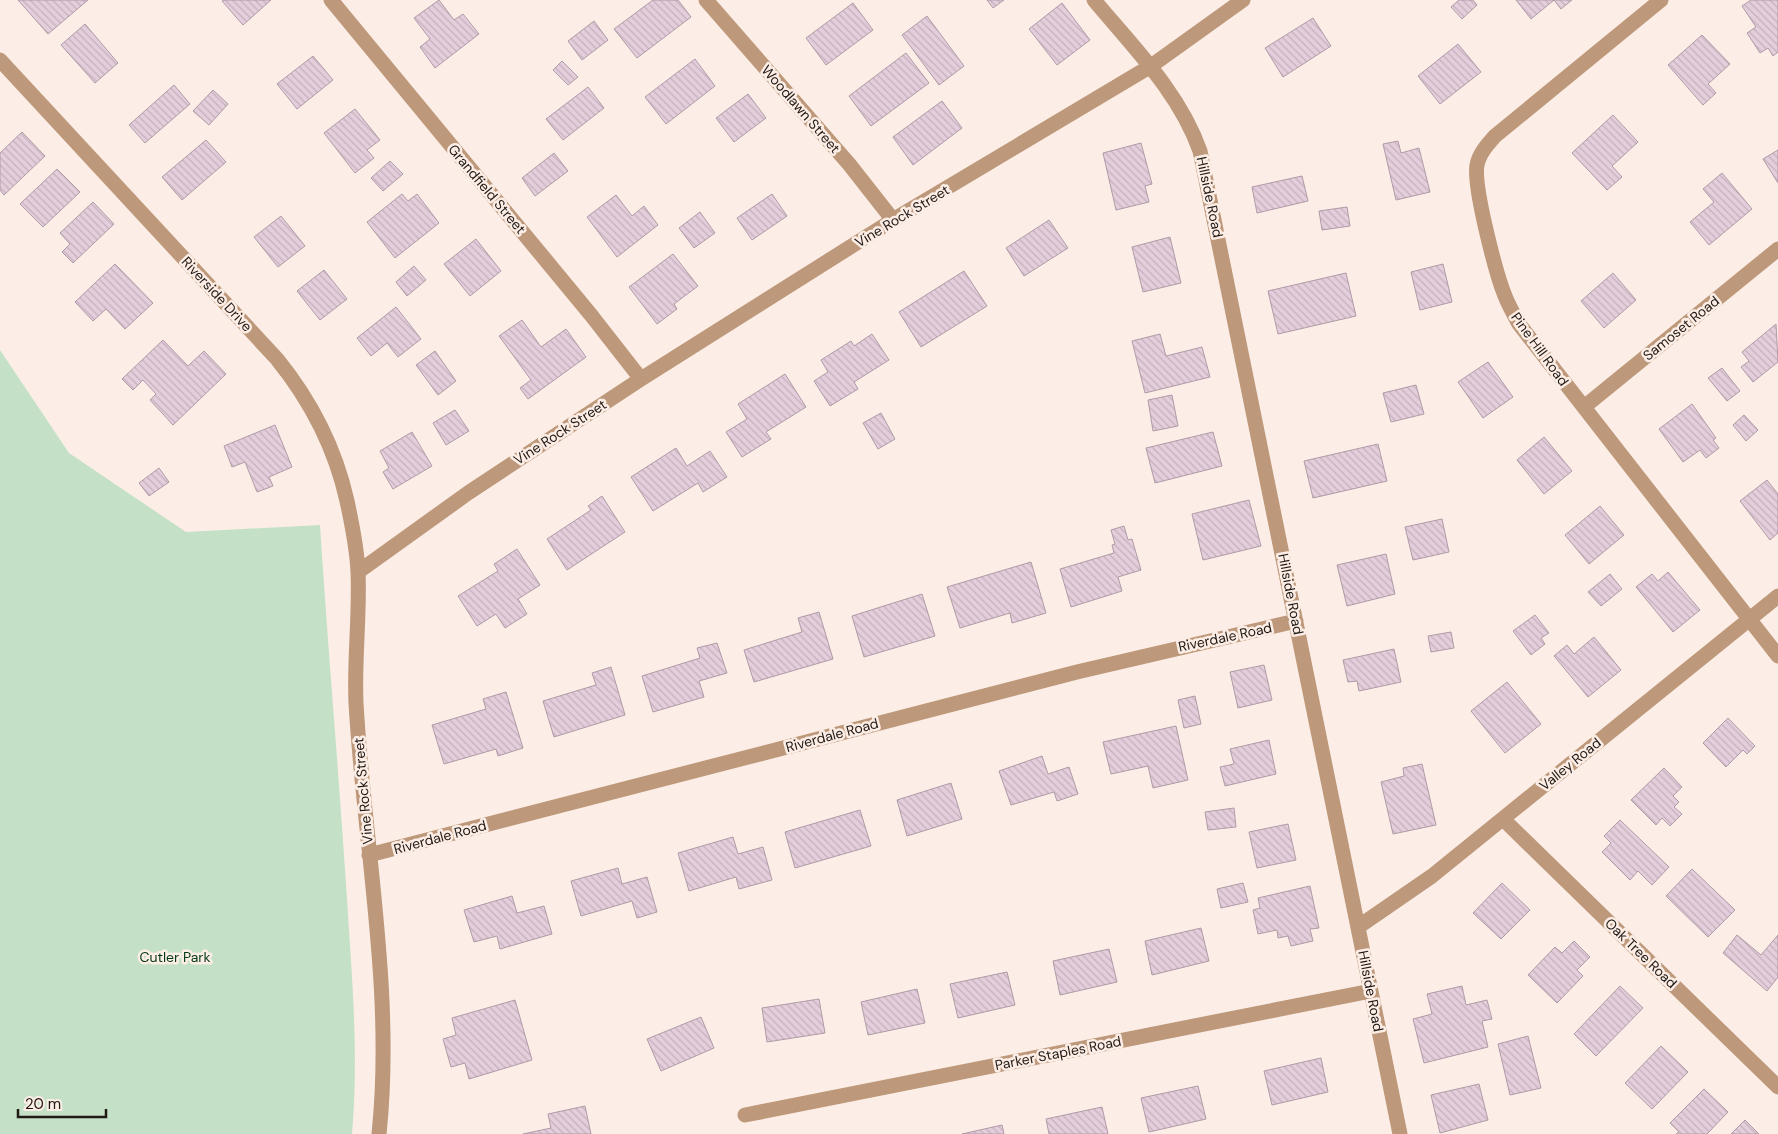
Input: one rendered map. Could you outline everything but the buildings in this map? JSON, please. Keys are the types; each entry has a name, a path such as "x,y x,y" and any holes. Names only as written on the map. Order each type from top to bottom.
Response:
{"street":[{"name":"Grandfield Street","path":"331,0 591,315 641,379"},
{"name":"Woodlawn Street","path":"706,0 849,164 894,220"},
{"name":"Hillside Road","path":"1094,0 1151,66 1182,111 1200,151 1400,1134"},
{"name":"Vine Rock Street","path":"379,1134 381,1016 356,703 358,572 468,493 641,379 894,220 1151,66 1243,0"},
{"name":"Pine Hill Road","path":"1662,0 1495,136 1483,150 1477,164 1476,176 1479,195 1504,296 1519,324 1778,656"},
{"name":"Riverside Drive","path":"0,60 261,342 302,392 327,438 338,468 351,518 358,572"},
{"name":"Samoset Road","path":"1584,407 1778,249"},
{"name":"Valley Road","path":"1358,927 1411,892 1778,596"},
{"name":"Riverdale Road","path":"369,855 1077,672 1296,621"},
{"name":"Oak Tree Road","path":"1503,819 1778,1087"},
{"name":"Parker Staples Road","path":"744,1114 1371,991"}],"green space":[{"name":"Cutler Park","path":"0,350 69,453 186,532 320,525 353,987 355,1075 352,1134 0,1134"}]}
